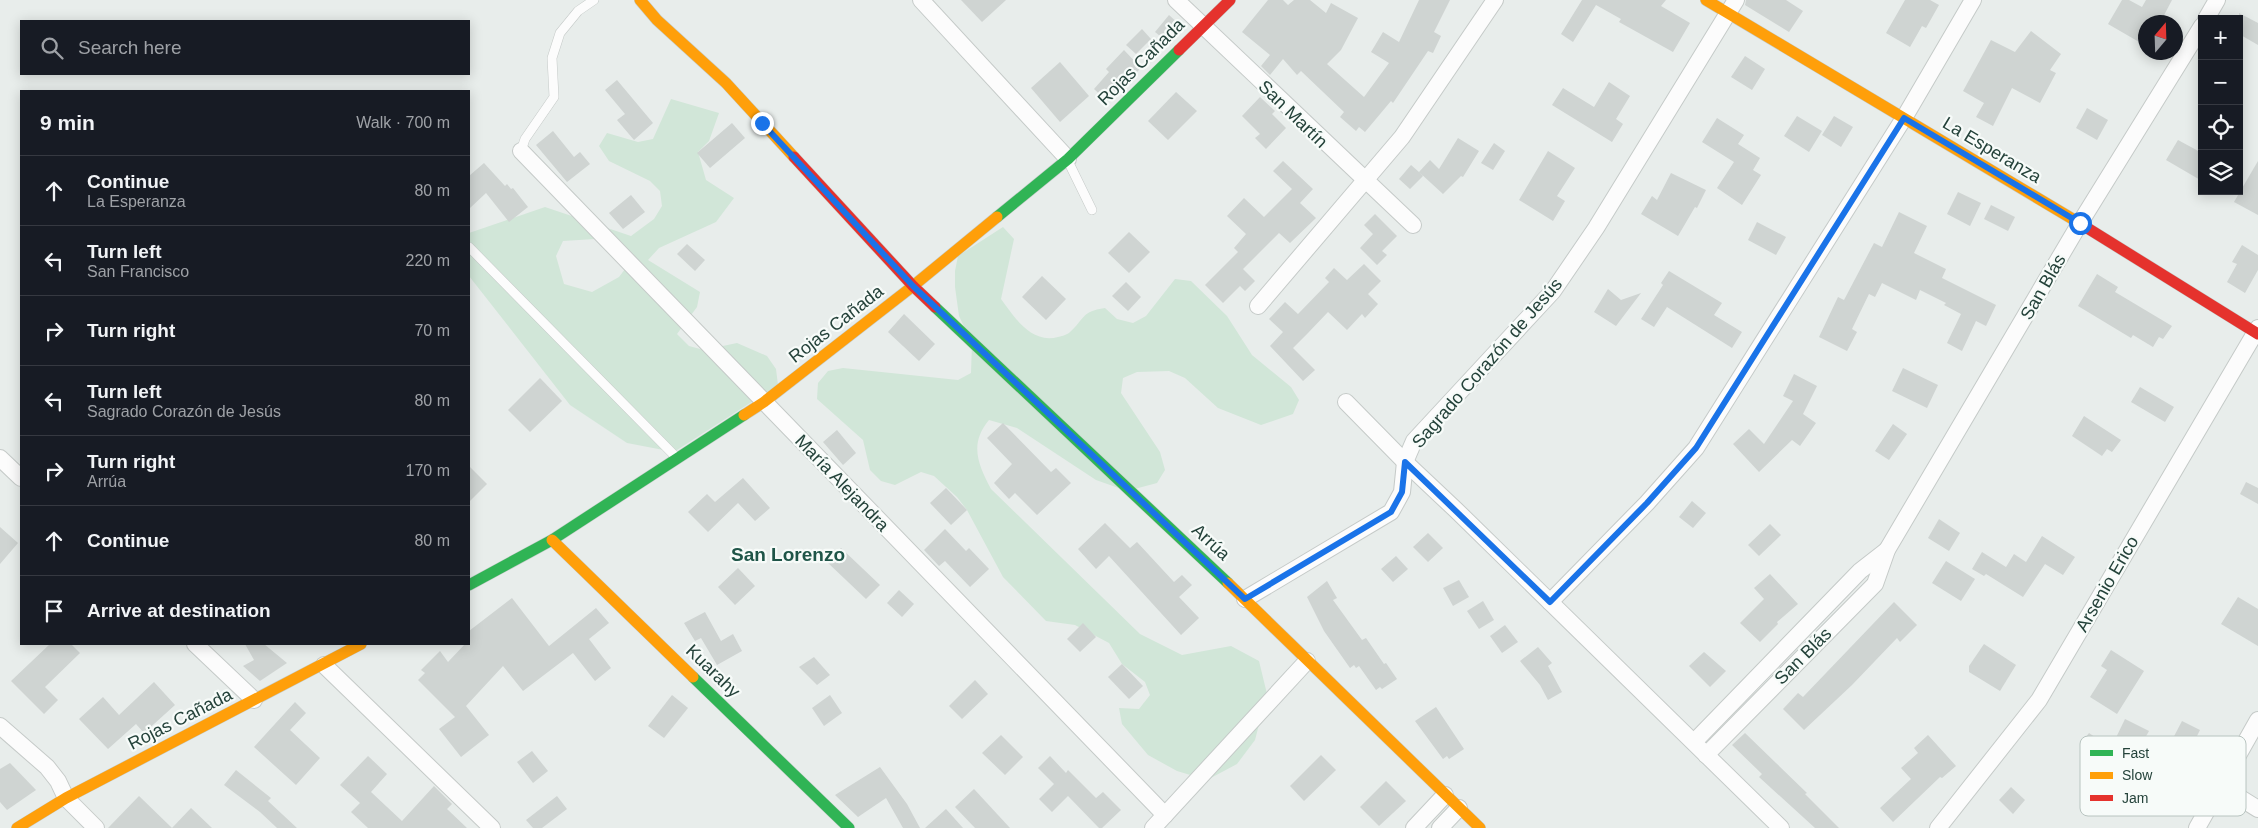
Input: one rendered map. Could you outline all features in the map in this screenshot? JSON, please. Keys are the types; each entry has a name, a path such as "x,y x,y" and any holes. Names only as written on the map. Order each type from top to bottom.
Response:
{"street":[{"name":"Arrúa","path":"640,0 658,20 726,83 913,286 1245,599 1480,828"},
{"path":"922,0 1068,159"},
{"name":"San Martín","path":"1176,0 1364,181 1413,225"},
{"name":"Rojas Cañada","path":"470,584 552,540 764,402 913,286 1068,159 1230,0"},
{"path":"1258,306 1402,137 1495,0"},
{"name":"La Esperanza","path":"1706,0 1732,7 1904,118 2257,332"},
{"path":"1550,602 1647,503 1696,448 1904,118 1973,0"},
{"path":"2208,15 2217,0"},
{"name":"Sagrado Corazón de Jesús","path":"1245,599 1391,512 1402,492 1405,462 1414,441 1553,292 1596,228 1732,7"},
{"name":"San Blás","path":"1706,754 1874,584 1887,550 2080,223 2198,32"},
{"name":"María Alejandra","path":"521,151 1165,815"},
{"name":"Arsenio Erico","path":"1938,828 2039,700 2257,332"},
{"path":"1346,402 1405,462 1781,828"},
{"path":"0,458 20,477"},
{"name":"Kuarahy","path":"552,540 849,828"},
{"name":"San Blás","path":"1694,742 1860,571 1887,550"},
{"path":"196,645 254,700"},
{"name":"Rojas Cañada","path":"17,828 66,798 359,645"},
{"path":"1153,828 1307,661"},
{"path":"324,665 492,828"},
{"path":"2246,741 2258,720"},
{"path":"0,726 47,767 58,781 66,798 96,828"},
{"path":"1414,828 1446,795"},
{"path":"2246,802 2258,809"},
{"path":"1440,828 1459,808"},
{"path":"2197,828 2204,816"}],"lane":[{"path":"521,151 525,139 554,97 552,58 560,33 578,11 594,0"},
{"path":"1068,159 1092,210"},
{"path":"470,247 677,458"}],"green space":[{"path":"671,99 719,113 709,141 698,152 706,180 734,198 716,222 659,248 648,260 700,292 697,307 677,334 689,346 704,350 737,343 767,356 776,369 778,385 674,452 627,443 570,405 470,277 470,233 545,207 631,236 654,219 662,206 660,191 650,181 609,161 599,146 607,133 638,142 653,139","holes":["595,239 628,265 619,277 592,292 564,284 556,256 563,241"]},
{"path":"1003,227 1014,239 1001,299 1018,321 1032,333 1048,338 1064,335 1069,333 1091,311 1105,308 1117,319 1133,323 1146,316 1175,279 1191,281 1227,316 1252,355 1291,387 1299,400 1293,414 1261,425 1218,408 1185,378 1169,371 1137,372 1123,378 1121,393 1160,452 1165,470 1157,483 1127,491 1096,480 1017,428 989,420 979,437 977,446 979,463 991,489 1140,634 1182,655 1231,646 1259,661 1267,694 1255,740 1237,764 1207,780 1177,771 1148,755 1122,724 1119,708 1139,709 1150,695 1145,682 1122,664 1109,643 1075,625 1046,621 1003,577 967,510 957,497 934,476 921,472 895,485 881,481 870,470 863,440 817,399 818,383 828,371 843,368 958,380 971,373 972,343 959,316 955,287 955,271 958,256"}],"building":[{"path":"961,0 1006,0 982,22"},
{"path":"1268,0 1283,0 1288,5 1294,0 1310,0 1326,13 1331,3 1358,18 1341,50 1327,64 1364,97 1389,63 1371,52 1383,32 1399,42 1419,0 1450,0 1434,32 1441,36 1433,53 1428,51 1393,103 1391,101 1365,132 1359,127 1356,131 1340,117 1344,112 1301,71 1297,75 1283,59 1270,75 1261,66 1270,55 1242,32"},
{"path":"1582,0 1666,0 1661,6 1690,23 1673,52 1619,22 1621,19 1596,5 1573,42 1561,34"},
{"path":"1746,0 1786,0 1803,11 1789,32 1745,5"},
{"path":"1905,0 1930,0 1939,5 1926,28 1922,26 1910,47 1886,33"},
{"path":"2122,0 2129,0 2142,7 2146,0 2172,0 2164,15 2138,15 2138,41 2108,24"},
{"path":"1169,15 1179,24 1165,40 1155,32"},
{"path":"2243,15 2258,23 2258,45 2243,36"},
{"path":"1142,29 1151,39 1136,54 1126,45"},
{"path":"2031,31 2061,54 2050,70 2056,73 2040,103 2012,88 1993,126 1976,117 1984,103 1963,91 1991,40 2015,52"},
{"path":"1124,50 1141,68 1107,101 1094,89 1109,72 1106,69"},
{"path":"1745,56 1765,69 1752,90 1731,77"},
{"path":"1060,62 1089,96 1060,122 1031,88"},
{"path":"617,80 653,123 634,140 617,120 625,114 605,90"},
{"path":"1609,82 1630,96 1616,119 1623,124 1612,142 1552,105 1563,88 1594,107"},
{"path":"1176,92 1197,111 1168,140 1148,121"},
{"path":"1260,97 1275,111 1272,114 1286,128 1266,149 1255,138 1260,134 1242,116"},
{"path":"2087,108 2108,120 2097,140 2076,128"},
{"path":"1797,116 1822,131 1809,152 1784,136"},
{"path":"1834,116 1853,127 1841,147 1822,135"},
{"path":"1717,118 1744,135 1738,144 1760,158 1753,170 1761,175 1742,205 1717,188 1734,162 1702,142"},
{"path":"732,123 745,138 710,168 697,153"},
{"path":"553,131 574,157 580,152 590,164 567,182 536,145"},
{"path":"1458,138 1479,151 1463,177 1461,176 1443,194 1419,172 1430,160 1439,169"},
{"path":"2178,140 2198,151 2198,179 2166,160"},
{"path":"1494,143 1505,151 1493,170 1481,163"},
{"path":"1548,151 1575,168 1557,196 1565,201 1553,221 1519,200"},
{"path":"1283,161 1313,189 1300,203 1316,218 1290,243 1279,233 1243,269 1255,281 1245,291 1240,286 1223,303 1205,285 1238,252 1234,248 1246,234 1227,216 1244,198 1264,217 1292,189 1273,171"},
{"path":"2258,161 2258,215 2234,202 2238,195 2243,195 2243,187"},
{"path":"484,163 505,186 507,184 511,189 513,188 528,207 509,222 486,193 470,208 470,175"},
{"path":"1411,165 1423,176 1410,189 1399,179"},
{"path":"1671,173 1706,190 1697,208 1695,207 1678,236 1641,214 1652,196 1657,200"},
{"path":"1958,192 1981,203 1970,226 1947,214"},
{"path":"631,195 645,212 623,229 609,213"},
{"path":"1991,205 2015,217 2008,231 1984,219"},
{"path":"1899,212 1927,226 1914,253 1946,269 1942,278 1996,305 1986,326 1976,321 1962,351 1947,343 1961,314 1944,305 1946,303 1920,290 1916,300 1882,283 1875,297 1869,294 1852,329 1857,332 1847,351 1819,337 1838,297 1844,300 1874,243 1882,247"},
{"path":"1375,214 1397,236 1382,251 1387,255 1377,265 1360,248 1373,234 1364,225"},
{"path":"1757,222 1786,237 1776,255 1748,240"},
{"path":"1129,232 1150,252 1129,273 1108,253"},
{"path":"687,244 705,260 695,271 677,254"},
{"path":"2242,245 2258,255 2258,270 2245,293 2227,282 2237,264 2232,262"},
{"path":"1364,264 1381,281 1368,294 1378,304 1365,318 1362,314 1347,330 1328,312 1293,348 1315,370 1303,381 1270,346 1283,332 1269,319 1285,302 1298,314 1329,282 1325,278 1334,268 1347,280"},
{"path":"1669,271 1722,303 1714,315 1742,332 1732,348 1667,307 1654,327 1641,319 1663,285 1661,283"},
{"path":"2097,274 2118,287 2115,292 2172,326 2163,339 2159,337 2153,347 2133,335 2131,338 2078,306"},
{"path":"1042,276 1066,299 1046,320 1022,297"},
{"path":"1126,282 1141,297 1128,311 1112,296"},
{"path":"1608,289 1621,300 1641,293 1616,326 1594,312"},
{"path":"904,314 935,344 919,361 888,332"},
{"path":"1903,368 1938,385 1927,408 1892,391"},
{"path":"1794,374 1817,386 1803,414 1816,423 1800,446 1792,440 1759,472 1733,444 1749,429 1764,444 1793,401 1783,396"},
{"path":"540,378 562,401 530,432 508,410"},
{"path":"2140,387 2174,407 2165,422 2131,402"},
{"path":"2084,416 2121,440 2112,452 2107,449 2102,456 2072,436"},
{"path":"1003,423 1051,472 1056,468 1071,483 1037,515 1015,493 1009,499 994,483 1012,464 987,438"},
{"path":"1893,424 1907,434 1889,460 1875,451"},
{"path":"837,430 856,453 843,465 823,442"},
{"path":"470,467 487,484 470,501"},
{"path":"743,478 770,508 755,521 738,503 708,532 688,512 707,494 715,502"},
{"path":"2246,482 2258,488 2258,504 2240,494"},
{"path":"946,488 967,510 951,525 930,503"},
{"path":"1692,501 1706,513 1693,528 1679,517"},
{"path":"1939,519 1960,533 1949,551 1928,538"},
{"path":"1105,523 1130,548 1137,542 1174,582 1182,575 1192,585 1179,597 1199,618 1181,635 1109,556 1096,569 1078,549"},
{"path":"1770,524 1781,535 1759,556 1748,545"},
{"path":"0,527 18,543 0,564"},
{"path":"945,529 966,551 969,548 989,569 970,587 945,561 939,566 924,550"},
{"path":"1428,533 1443,548 1428,562 1413,547"},
{"path":"2042,536 2075,557 2063,575 2045,564 2023,597 1986,574 1984,576 1972,569 1982,552 2006,567 2014,554 2026,562"},
{"path":"841,548 880,585 866,599 827,562"},
{"path":"1396,556 1408,569 1393,582 1381,569"},
{"path":"1946,561 1975,579 1961,601 1932,583"},
{"path":"738,568 755,586 735,605 718,587"},
{"path":"1770,574 1798,604 1777,622 1778,624 1760,642 1740,623 1764,599 1754,588"},
{"path":"1459,580 1469,597 1453,606 1443,588"},
{"path":"1327,581 1337,598 1333,600 1362,640 1366,638 1397,679 1382,689 1380,687 1376,690 1359,666 1356,668 1354,665 1350,668 1324,631 1307,597"},
{"path":"899,590 914,604 902,617 887,603"},
{"path":"2238,597 2258,609 2258,646 2221,624"},
{"path":"512,598 549,646 596,608 609,623 589,639 611,668 595,681 573,653 523,691 503,666 466,706 489,735 461,757 439,729 455,717 418,680 425,673 421,670 440,651 448,662 464,645 470,645 470,630"},
{"path":"1483,601 1494,620 1479,629 1467,611"},
{"path":"1894,602 1917,625 1900,642 1897,638 1852,685 1804,730 1783,709 1798,693 1803,697"},
{"path":"705,612 721,641 733,634 742,651 717,665 701,638 695,641 684,623"},
{"path":"1083,623 1096,637 1080,652 1067,639"},
{"path":"1505,625 1518,642 1502,653 1490,636"},
{"path":"1984,644 2016,665 2000,691 1969,672 1969,666"},
{"path":"49,645 72,645 80,653 45,687 58,700 44,714 11,681"},
{"path":"246,645 265,645 287,663 260,681 243,666 254,660"},
{"path":"1538,647 1552,663 1548,666 1562,692 1548,700 1540,685 1520,661"},
{"path":"2111,650 2144,671 2117,714 2090,697 2107,670 2101,666"},
{"path":"1704,652 1726,671 1710,687 1689,666"},
{"path":"814,657 830,675 817,685 799,667"},
{"path":"1122,664 1143,686 1129,699 1108,677"},
{"path":"975,680 988,694 962,719 949,706"},
{"path":"154,682 175,705 144,733 136,724 108,749 79,719 103,697 119,715"},
{"path":"672,695 688,708 664,738 648,726"},
{"path":"830,695 842,713 824,726 812,708"},
{"path":"295,702 306,713 290,730 320,758 296,785 254,747"},
{"path":"1436,707 1464,749 1449,759 1447,756 1443,759 1415,721"},
{"path":"2125,719 2149,731 2146,736 2117,736"},
{"path":"2182,721 2200,730 2197,736 2174,736"},
{"path":"1745,733 1807,793 1805,794 1839,828 1815,828 1759,777 1762,774 1732,745"},
{"path":"1001,735 1023,757 1005,775 982,753"},
{"path":"1928,735 1956,766 1942,778 1940,777 1893,822 1880,808 1911,779 1901,768 1918,753 1914,748"},
{"path":"532,751 548,771 533,783 517,762"},
{"path":"1321,755 1336,770 1304,801 1290,786"},
{"path":"368,756 387,774 371,792 402,821 434,786 452,804 447,809 467,828 368,828 351,812 360,803 340,785"},
{"path":"1050,756 1066,773 1068,770 1096,798 1103,792 1121,810 1102,828 1099,828 1068,796 1052,812 1039,799 1054,784 1038,768"},
{"path":"10,763 36,790 7,810 0,802 0,769"},
{"path":"880,767 907,804 920,828 903,828 886,798 858,817 835,795"},
{"path":"236,770 271,798 268,801 297,828 277,828 260,812 224,785"},
{"path":"1386,781 1406,801 1379,826 1360,807"},
{"path":"2011,787 2025,800 2013,814 1999,800"},
{"path":"974,789 1010,828 975,828 955,807"},
{"path":"139,796 172,828 108,828"},
{"path":"557,796 567,809 542,828 533,828 526,820"},
{"path":"191,808 212,828 172,828"},
{"path":"946,809 963,828 925,828"}],"traffic: fast":[{"path":"997,217 1068,159 1179,50"},
{"path":"935,307 1228,583"},
{"path":"470,584 552,540 744,415"},
{"path":"693,677 849,828"}],"traffic: slow":[{"path":"640,0 657,20 726,83 794,157"},
{"path":"1706,0 2076,221"},
{"path":"744,415 764,402 913,286 997,217"},
{"path":"552,540 693,677"},
{"path":"1228,583 1480,828"},
{"path":"17,828 66,798 359,645"}],"traffic: jam":[{"path":"1179,50 1230,0"},
{"path":"794,157 913,286 935,307"},
{"path":"2076,221 2258,334"}],"district":[{"name":"San Lorenzo","path":"788,554"}],"route":[{"path":"762,123 913,286 1245,599 1391,512 1402,492 1405,462 1550,602 1647,503 1696,448 1904,118 2080,223"}]}
